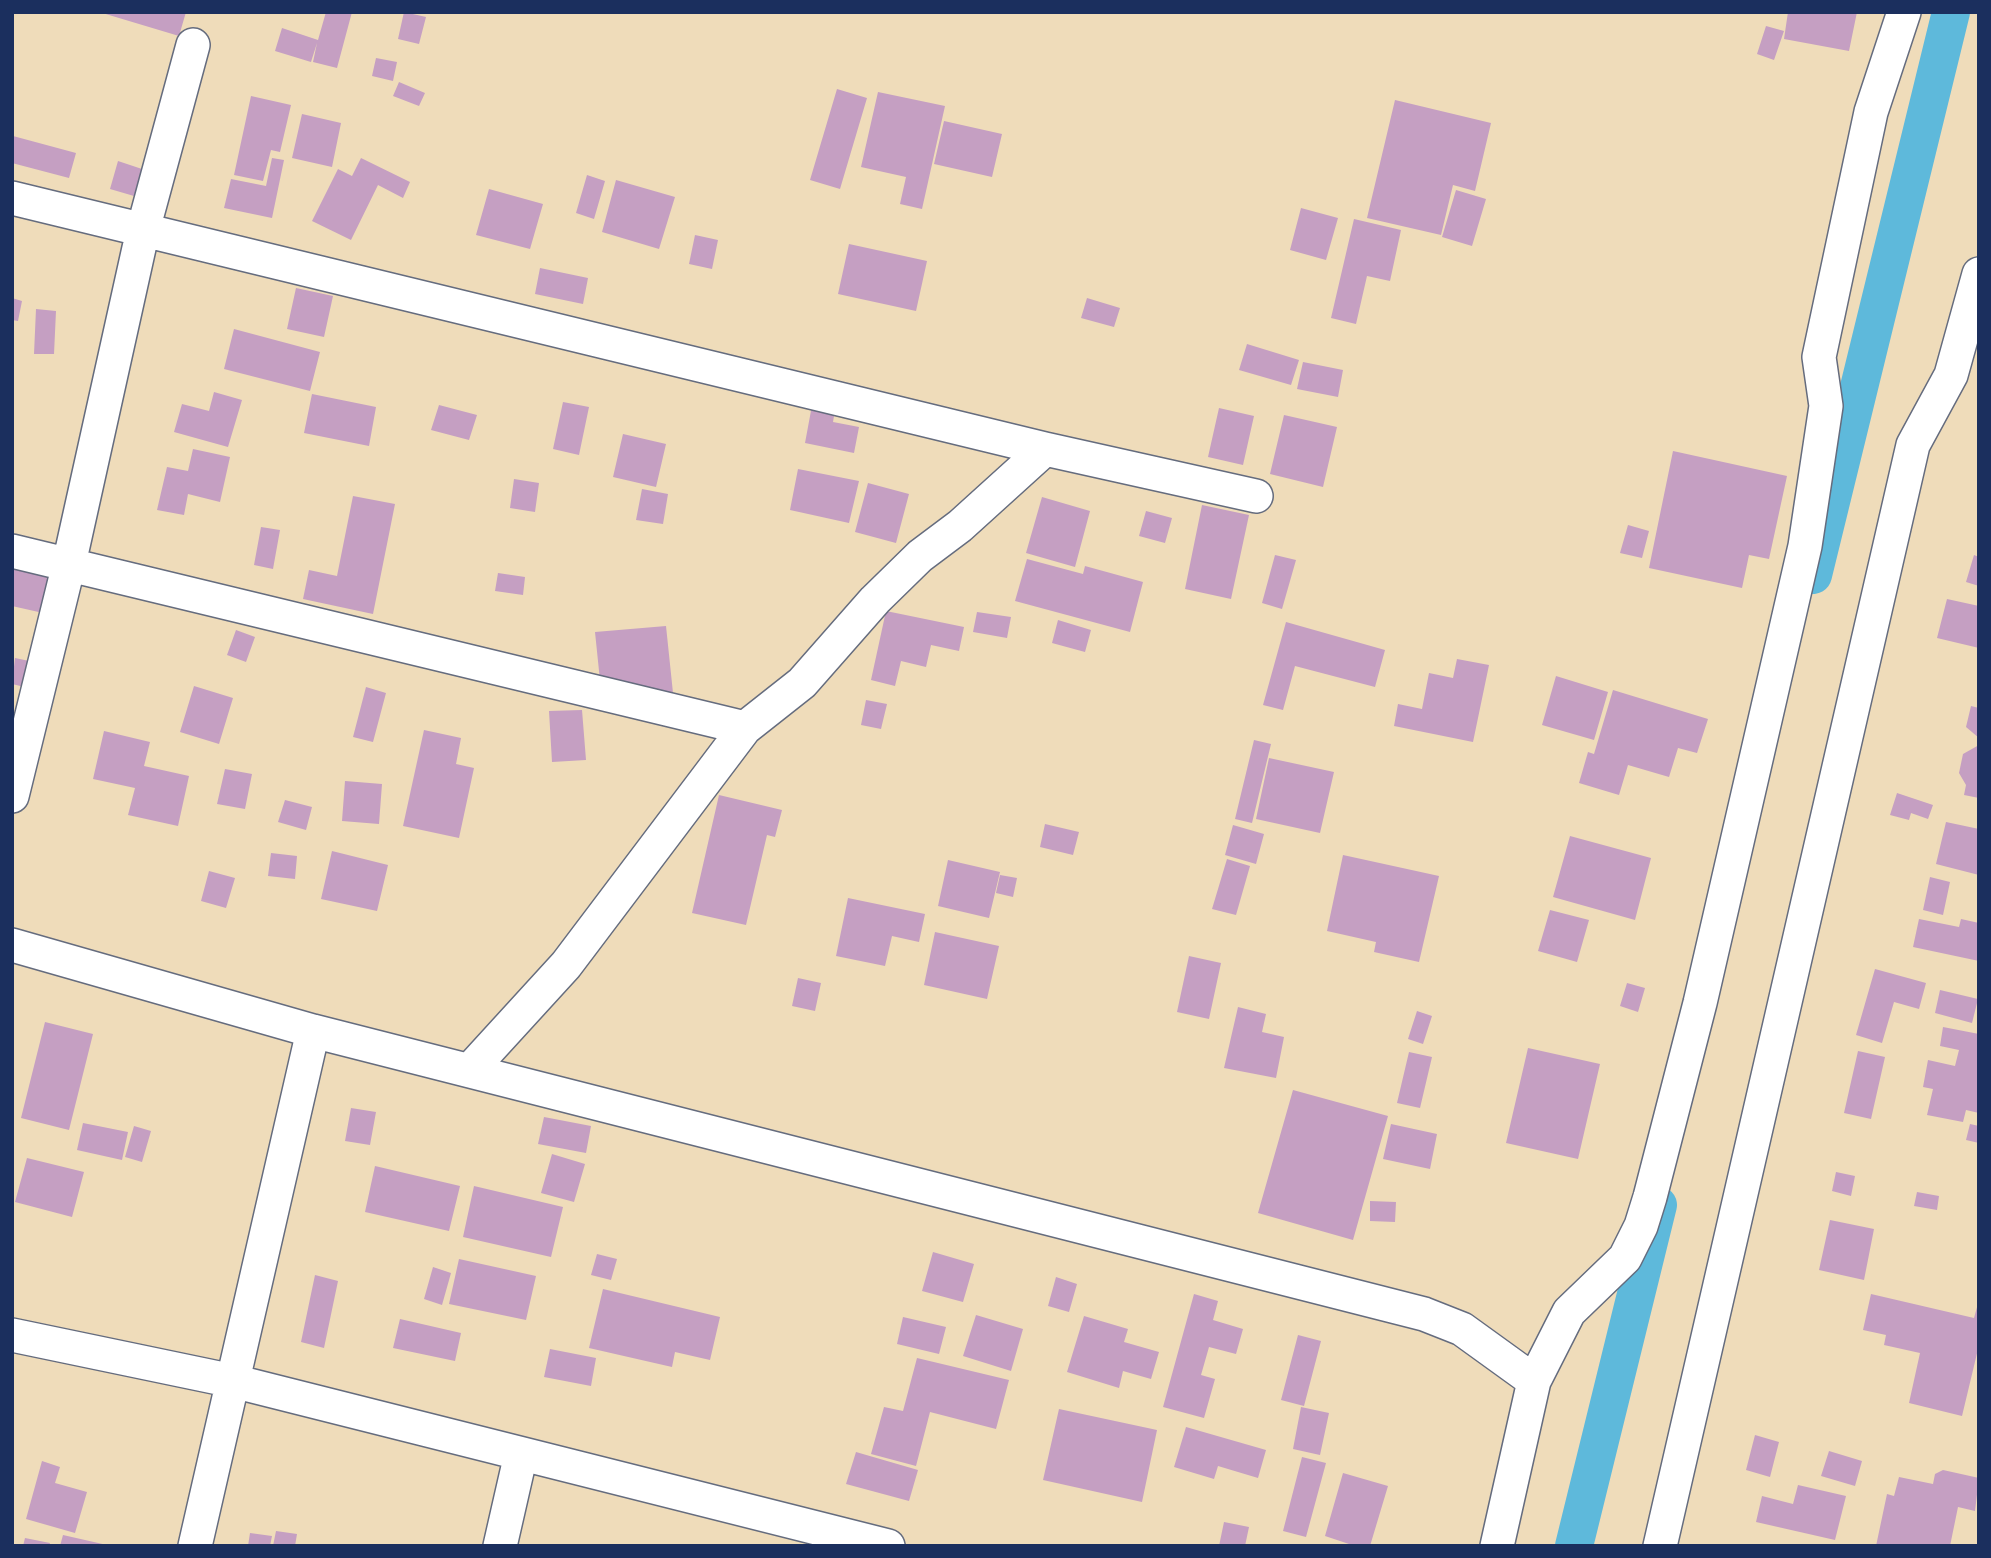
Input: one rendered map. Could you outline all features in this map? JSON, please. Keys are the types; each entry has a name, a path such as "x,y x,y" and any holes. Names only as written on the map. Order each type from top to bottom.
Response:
{"street":[{"path":"1497,1546 1534,1381 1569,1312 1625,1258 1641,1226 1650,1197 1700,1003 1805,546 1826,406 1819,357 1871,113 1904,12"},
{"path":"12,796 69,564 143,230 192,45"},
{"path":"12,198 1045,449 1256,496"},
{"path":"1660,1546 1913,445 1951,375 1979,274"},
{"path":"470,1070 566,965 745,728 802,683 875,600 920,556 961,526 1045,449"},
{"path":"12,551 745,728"},
{"path":"12,944 313,1031 1424,1314 1462,1329 1534,1381"},
{"path":"195,1546 313,1031"},
{"path":"12,1335 233,1381 888,1546"},
{"path":"500,1546 521,1454"}],"building":[{"path":"99,12 186,12 179,36"},
{"path":"326,12 352,12 337,68 313,62 317,43 311,62 275,51 282,28 318,40"},
{"path":"404,12 426,17 419,44 398,39"},
{"path":"1788,12 1857,12 1849,51 1784,39"},
{"path":"1766,26 1784,31 1774,60 1757,54"},
{"path":"376,58 397,62 393,81 372,76"},
{"path":"399,82 425,93 419,106 393,96"},
{"path":"837,89 867,98 840,189 810,180"},
{"path":"878,92 945,106 922,209 900,204 906,177 861,167"},
{"path":"251,96 291,105 280,152 271,150 263,181 234,175"},
{"path":"1395,100 1491,123 1475,191 1453,185 1441,235 1367,218"},
{"path":"302,114 341,123 332,167 292,158"},
{"path":"944,121 1002,134 992,177 934,164"},
{"path":"13,136 76,153 69,178 12,163"},
{"path":"272,158 284,160 272,218 224,208 231,179 266,186"},
{"path":"361,158 410,182 403,198 378,185 351,240 312,221 338,169 352,176"},
{"path":"118,161 142,169 134,196 110,189"},
{"path":"587,175 605,181 594,219 576,213"},
{"path":"616,180 675,197 659,249 602,232"},
{"path":"489,189 543,204 530,249 476,235"},
{"path":"1456,190 1486,199 1472,246 1442,237"},
{"path":"1301,208 1338,218 1326,260 1290,250"},
{"path":"1354,219 1401,230 1390,281 1367,276 1356,324 1331,318"},
{"path":"695,235 718,240 712,269 689,264"},
{"path":"849,244 927,261 916,311 838,294"},
{"path":"540,268 588,278 583,304 535,294"},
{"path":"296,288 333,296 324,337 287,329"},
{"path":"12,298 22,301 18,321 12,320"},
{"path":"1087,298 1120,308 1114,327 1081,318"},
{"path":"36,309 56,311 54,354 34,354"},
{"path":"234,329 320,352 310,391 224,369"},
{"path":"1247,344 1299,360 1291,385 1239,370"},
{"path":"1303,362 1343,370 1338,397 1297,389"},
{"path":"214,392 242,400 228,447 174,432 182,404 209,411"},
{"path":"312,394 376,407 369,446 304,433"},
{"path":"813,400 836,404 833,422 859,427 854,453 805,443"},
{"path":"563,402 589,407 579,455 553,449"},
{"path":"439,405 477,415 469,440 431,430"},
{"path":"1219,408 1254,416 1243,465 1208,457"},
{"path":"1284,415 1337,427 1323,487 1270,474"},
{"path":"623,434 666,444 656,487 613,477"},
{"path":"193,449 230,457 220,502 188,494 184,515 157,510 167,467 188,471"},
{"path":"1673,451 1787,476 1769,559 1749,555 1742,588 1649,568"},
{"path":"798,469 859,481 849,523 790,510"},
{"path":"514,479 539,483 535,512 510,508"},
{"path":"868,483 909,494 896,543 855,532"},
{"path":"642,489 668,494 663,524 636,520"},
{"path":"353,496 395,504 373,614 303,599 309,570 337,576"},
{"path":"1042,497 1090,511 1075,567 1026,553"},
{"path":"1202,505 1249,515 1231,599 1185,589"},
{"path":"1146,511 1172,518 1165,543 1139,536"},
{"path":"1628,525 1649,531 1642,558 1620,553"},
{"path":"261,527 280,530 273,569 254,565"},
{"path":"1275,555 1296,560 1282,609 1262,603"},
{"path":"1974,555 1979,557 1979,586 1966,582"},
{"path":"1027,559 1083,574 1085,566 1143,582 1130,632 1015,601"},
{"path":"12,565 52,574 43,613 12,606"},
{"path":"498,573 525,577 523,595 495,591"},
{"path":"1947,599 1979,606 1979,648 1937,638"},
{"path":"886,611 964,627 959,651 931,645 926,667 901,661 895,686 871,680"},
{"path":"977,612 1011,617 1007,638 973,632"},
{"path":"1058,620 1091,630 1085,652 1052,643"},
{"path":"1286,622 1385,650 1375,687 1295,666 1283,710 1263,705"},
{"path":"666,626 673,693 602,700 595,632"},
{"path":"236,630 255,637 246,662 227,655"},
{"path":"15,658 39,663 33,689 12,684"},
{"path":"1457,659 1489,665 1473,742 1394,726 1398,704 1422,709 1429,673 1453,678"},
{"path":"1556,676 1608,692 1594,740 1542,725"},
{"path":"194,686 233,698 219,744 180,732"},
{"path":"366,687 386,693 373,742 353,737"},
{"path":"1613,690 1708,719 1697,753 1678,748 1669,777 1628,765 1619,795 1579,783 1588,752 1594,754"},
{"path":"866,700 887,704 881,729 861,725"},
{"path":"1971,706 1979,708 1979,738 1966,727"},
{"path":"582,710 586,760 552,762 549,711"},
{"path":"424,730 461,738 456,764 474,768 459,838 403,826"},
{"path":"104,731 150,742 144,766 189,776 178,826 128,815 135,788 93,779"},
{"path":"1254,740 1271,744 1252,823 1235,819"},
{"path":"1979,745 1979,798 1964,795 1966,785 1959,773 1963,754"},
{"path":"1269,758 1334,772 1320,833 1256,819"},
{"path":"225,769 252,774 245,809 217,804"},
{"path":"345,781 382,784 379,824 342,821"},
{"path":"1897,793 1933,805 1928,819 1911,813 1909,820 1890,815"},
{"path":"719,795 782,810 775,837 767,835 746,925 692,913"},
{"path":"285,800 312,807 306,830 278,822"},
{"path":"1946,822 1979,829 1979,875 1936,864"},
{"path":"1045,824 1079,832 1073,855 1040,847"},
{"path":"1233,825 1264,834 1256,864 1225,855"},
{"path":"1570,836 1651,858 1635,920 1553,897"},
{"path":"332,851 388,865 377,911 321,899"},
{"path":"271,853 297,856 295,879 268,876"},
{"path":"1343,855 1439,876 1419,962 1374,952 1376,942 1327,931"},
{"path":"1227,859 1250,866 1236,915 1212,909"},
{"path":"948,860 1000,872 989,918 938,906"},
{"path":"209,871 235,878 226,908 201,901"},
{"path":"1000,875 1017,878 1013,897 996,893"},
{"path":"1930,877 1950,882 1943,915 1923,910"},
{"path":"848,898 925,914 919,942 892,936 885,966 836,956"},
{"path":"1550,910 1589,920 1577,962 1538,951"},
{"path":"1919,919 1959,927 1961,919 1979,923 1979,961 1913,947"},
{"path":"935,932 999,946 987,999 924,985"},
{"path":"1189,956 1221,963 1209,1019 1177,1012"},
{"path":"1875,969 1926,983 1919,1009 1894,1002 1882,1043 1856,1035"},
{"path":"798,978 821,983 815,1011 792,1006"},
{"path":"1627,983 1645,988 1638,1012 1620,1006"},
{"path":"1940,990 1978,999 1972,1023 1935,1013"},
{"path":"1238,1007 1266,1014 1262,1032 1284,1037 1276,1078 1224,1068"},
{"path":"1417,1011 1432,1016 1423,1044 1408,1039"},
{"path":"45,1022 93,1034 69,1130 21,1118"},
{"path":"1943,1027 1979,1034 1979,1113 1966,1110 1963,1122 1927,1115 1933,1089 1923,1087 1928,1060 1955,1066 1959,1050 1940,1046"},
{"path":"1528,1048 1600,1064 1578,1159 1506,1143"},
{"path":"1858,1051 1885,1057 1871,1119 1844,1113"},
{"path":"1409,1052 1432,1057 1420,1108 1397,1103"},
{"path":"1293,1090 1388,1116 1353,1240 1258,1213"},
{"path":"351,1108 376,1112 370,1145 345,1141"},
{"path":"544,1117 591,1126 586,1153 538,1144"},
{"path":"83,1123 128,1132 122,1160 77,1150"},
{"path":"1391,1124 1437,1134 1430,1169 1383,1159"},
{"path":"1970,1124 1979,1126 1979,1143 1966,1140"},
{"path":"134,1126 151,1131 142,1162 125,1157"},
{"path":"552,1154 585,1164 574,1202 541,1193"},
{"path":"27,1158 84,1172 72,1217 15,1202"},
{"path":"375,1166 460,1186 449,1231 365,1212"},
{"path":"1836,1172 1855,1176 1851,1196 1832,1191"},
{"path":"474,1186 563,1207 551,1257 463,1237"},
{"path":"1917,1192 1939,1196 1937,1210 1914,1206"},
{"path":"1370,1201 1396,1202 1395,1222 1370,1221"},
{"path":"1830,1220 1874,1229 1864,1280 1819,1270"},
{"path":"933,1252 974,1264 963,1302 922,1291"},
{"path":"597,1254 617,1259 611,1280 591,1275"},
{"path":"459,1259 536,1276 526,1320 449,1304"},
{"path":"433,1267 451,1273 442,1305 424,1299"},
{"path":"315,1275 338,1281 324,1348 301,1342"},
{"path":"1056,1277 1077,1284 1069,1312 1048,1306"},
{"path":"603,1289 720,1317 710,1360 675,1352 672,1367 589,1348"},
{"path":"1194,1294 1218,1301 1213,1320 1243,1329 1236,1354 1209,1347 1201,1375 1215,1379 1204,1418 1163,1407"},
{"path":"1871,1294 1974,1318 1979,1300 1979,1345 1962,1416 1909,1403 1920,1353 1884,1345 1886,1335 1863,1330"},
{"path":"976,1315 1023,1329 1011,1371 963,1356"},
{"path":"1084,1316 1128,1329 1124,1342 1159,1352 1151,1379 1123,1371 1119,1388 1067,1372"},
{"path":"903,1317 946,1327 939,1354 897,1344"},
{"path":"400,1319 461,1333 455,1361 393,1348"},
{"path":"1298,1335 1321,1341 1304,1406 1281,1400"},
{"path":"550,1349 596,1358 591,1386 544,1377"},
{"path":"917,1358 1009,1380 996,1429 930,1412 916,1466 871,1454 884,1407 903,1411"},
{"path":"1301,1407 1329,1413 1320,1455 1293,1449"},
{"path":"1059,1409 1157,1430 1142,1502 1043,1480"},
{"path":"1186,1427 1266,1450 1258,1478 1218,1466 1214,1479 1174,1467"},
{"path":"1755,1435 1779,1442 1770,1477 1746,1470"},
{"path":"1829,1451 1862,1461 1855,1486 1821,1476"},
{"path":"856,1452 918,1470 909,1501 846,1484"},
{"path":"1302,1457 1326,1463 1306,1537 1283,1531"},
{"path":"42,1461 60,1467 55,1483 87,1492 75,1533 26,1519"},
{"path":"1943,1470 1979,1478 1975,1511 1958,1507 1950,1546 1876,1546 1887,1494 1894,1496 1899,1477 1933,1484 1935,1474"},
{"path":"1343,1473 1388,1486 1370,1546 1355,1546 1325,1536"},
{"path":"1798,1485 1846,1496 1835,1540 1756,1522 1762,1496 1793,1504"},
{"path":"1224,1522 1249,1527 1245,1546 1219,1546"},
{"path":"276,1531 297,1534 295,1546 273,1546"},
{"path":"250,1533 272,1536 270,1546 248,1546"},
{"path":"63,1535 107,1545 107,1546 60,1546"},
{"path":"25,1538 50,1543 49,1546 23,1546"}],"waterway":[{"path":"1813,575 1951,12"},
{"path":"1574,1546 1658,1205"}]}
